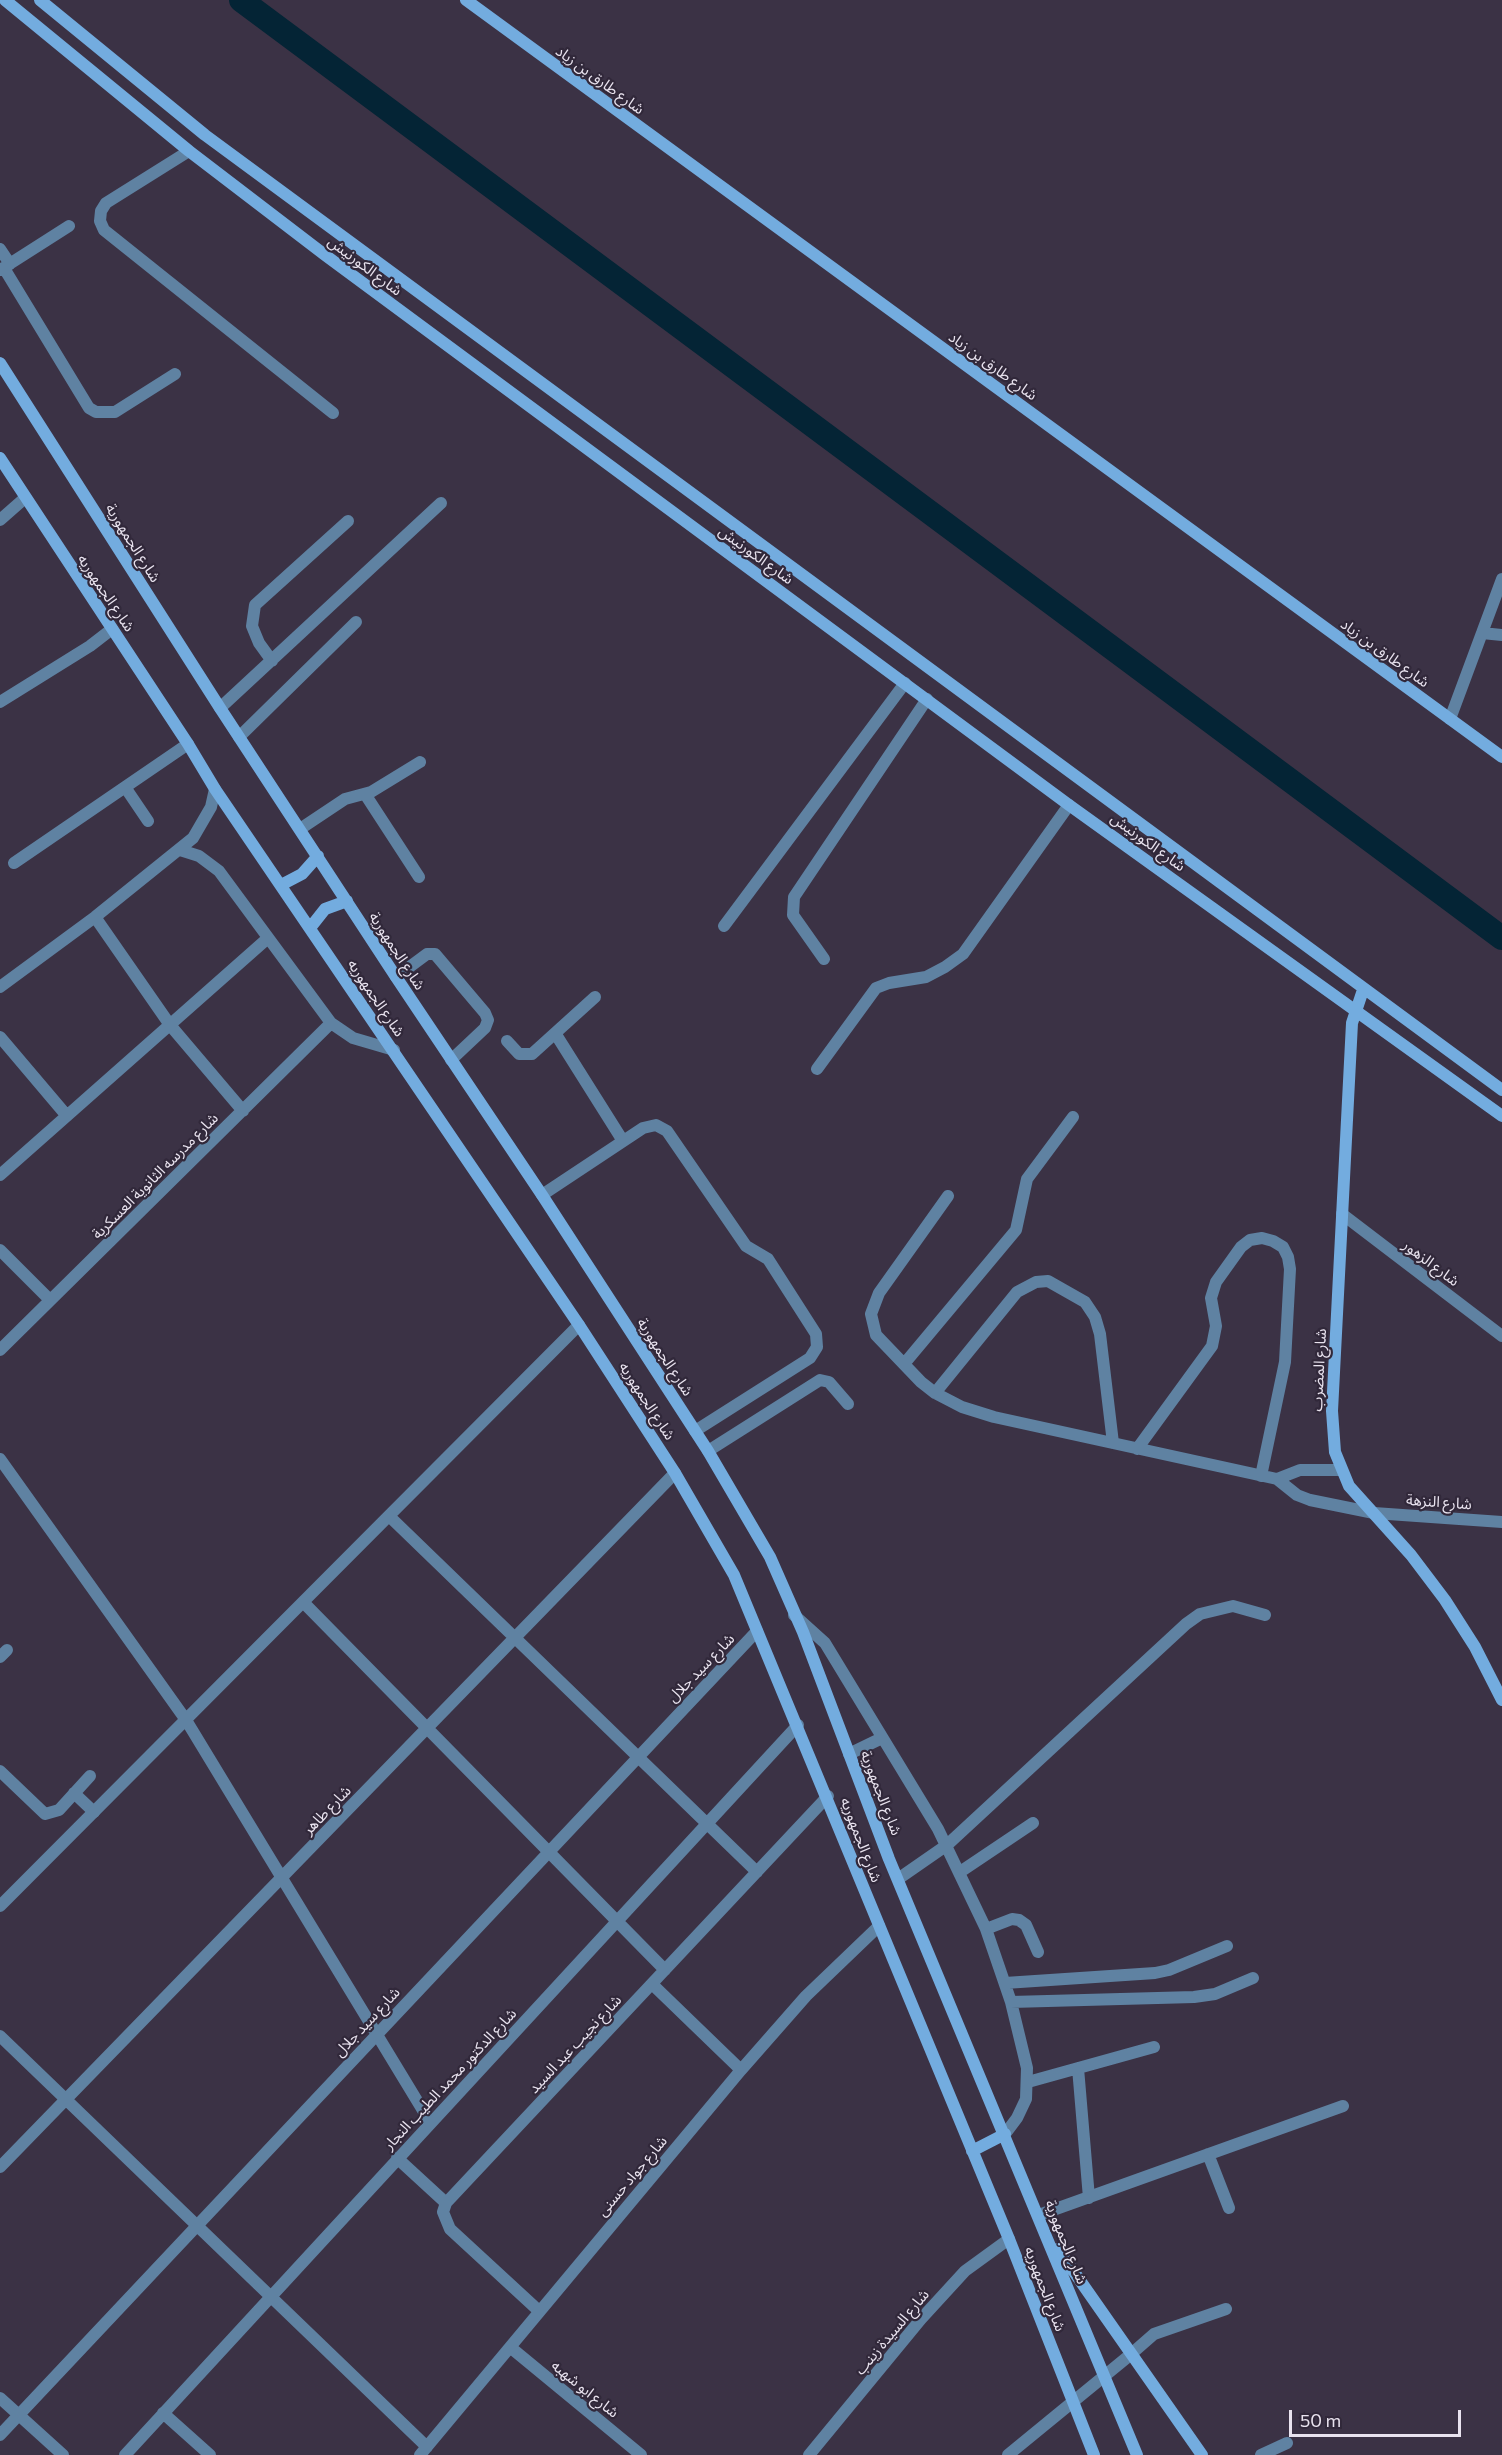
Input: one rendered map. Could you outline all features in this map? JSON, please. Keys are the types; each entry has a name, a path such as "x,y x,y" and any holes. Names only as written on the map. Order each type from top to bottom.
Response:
{"main road":[{"name":"شارع الكورنيش","path":"5,0 189,151 325,255 1069,805 1502,1116"},
{"name":"شارع الكورنيش","path":"40,0 205,135 1363,990 1502,1090"},
{"name":"شارع طارق بن زياد","path":"466,0 1502,757"},
{"name":"شارع الجمهورية","path":"0,363 220,708 708,1451 770,1557 898,1879 1137,2455"},
{"name":"شارع الجمهوريه","path":"0,458 188,744 215,789 579,1325 675,1473 734,1575 828,1796 879,1926 1009,2239 1094,2455"},
{"path":"280,885 302,874 318,856"},
{"path":"310,928 325,909 347,901"},
{"name":"شارع المضرب","path":"1363,990 1352,1023 1332,1411 1335,1452 1349,1486 1412,1555 1445,1600 1475,1647 1502,1700"},
{"path":"972,2151 1005,2134"},
{"path":"1046,2231 1130,2355 1202,2455"}],"street":[{"path":"189,151 106,203 101,211 100,221 104,230 333,413"},
{"path":"4,267 69,226"},
{"path":"0,249 4,267 89,408 96,412 114,412 175,374"},
{"path":"0,520 25,498"},
{"path":"220,708 441,503"},
{"path":"272,661 259,643 252,626 255,604 348,521"},
{"path":"1450,719 1502,579"},
{"path":"239,737 356,622"},
{"path":"0,702 90,646 112,628"},
{"path":"1482,633 1502,635"},
{"path":"724,926 905,683"},
{"path":"824,959 793,915 794,897 927,699"},
{"path":"14,862 188,744"},
{"path":"300,829 345,799 364,794 420,762"},
{"path":"125,787 148,821"},
{"path":"0,987 95,917 180,850 203,823 215,789"},
{"path":"364,794 419,877"},
{"path":"817,1069 876,988 888,983 926,977 963,954 1069,805"},
{"path":"180,850 200,856 219,871 331,1023 353,1038 394,1050"},
{"path":"95,917 170,1025 243,1111"},
{"path":"0,1175 268,938"},
{"path":"396,977 427,954 435,954 485,1013 488,1020 485,1028 451,1060"},
{"path":"507,1041 519,1054 528,1055 594,997"},
{"name":"شارع مدرسه الثانوية العسكرية","path":"0,1350 331,1023"},
{"path":"555,1033 623,1141"},
{"path":"0,1037 67,1116"},
{"path":"904,1364 1016,1230 1027,1179 1073,1118"},
{"path":"542,1195 649,1125 662,1127 746,1246 768,1259 818,1340 810,1358 695,1431"},
{"path":"948,1196 873,1303 871,1314 876,1335 935,1393 962,1407 994,1417 1261,1476 1277,1479 1300,1470 1341,1470"},
{"name":"شارع الزهور","path":"1342,1214 1502,1336"},
{"path":"1137,1449 1212,1346 1216,1326 1211,1298 1216,1282 1241,1247 1250,1240 1262,1238 1282,1247 1288,1257 1290,1269 1284,1362 1261,1476"},
{"path":"0,1250 50,1300"},
{"path":"935,1393 1017,1292 1026,1286 1048,1281 1085,1302 1095,1317 1100,1334 1113,1443"},
{"path":"0,1906 579,1325"},
{"path":"708,1451 820,1380 830,1382 848,1404"},
{"path":"0,1459 186,1720 430,2122"},
{"name":"شارع طاهر","path":"0,2167 675,1473"},
{"name":"شارع النزهة","path":"1277,1479 1297,1495 1310,1500 1374,1513 1502,1521"},
{"path":"389,1516 757,1872"},
{"path":"303,1602 665,1970"},
{"path":"898,1879 947,1845 1186,1624 1200,1614 1216,1608 1241,1608 1265,1615"},
{"path":"794,1615 825,1643 947,1845 986,1929 1011,2002 1028,2082 1026,2099 1017,2118 1005,2134"},
{"name":"شارع سيد جلال","path":"0,2435 376,2033 757,1631"},
{"name":"شارع الدكتور محمد الطيب النجار","path":"125,2455 798,1725"},
{"path":"849,1754 882,1738"},
{"path":"0,1771 45,1814 55,1813 90,1776"},
{"path":"74,1793 94,1812"},
{"name":"شارع نجيب عبد السيد","path":"446,2203 828,1796"},
{"path":"960,1872 1033,1822"},
{"path":"986,1929 1012,1919 1019,1920 1026,1925 1038,1952"},
{"name":"شارع جواد حسنى","path":"424,2451 741,2070 806,1996 879,1926"},
{"path":"1005,1983 1155,1973 1169,1970 1227,1946"},
{"path":"1011,2002 1205,1996 1253,1978"},
{"path":"652,1984 741,2070"},
{"path":"0,2036 270,2296 424,2451"},
{"path":"1028,2082 1154,2047"},
{"path":"1078,2068 1089,2198"},
{"path":"1039,2216 1343,2106"},
{"path":"1208,2154 1229,2208"},
{"path":"397,2158 446,2203 443,2212 450,2229 539,2311"},
{"name":"شارع السيدة زينب","path":"809,2455 921,2319 965,2271 1009,2239"},
{"path":"1008,2455 1154,2334 1226,2309"},
{"name":"شارع ابو شهبه","path":"510,2346 641,2455"},
{"path":"0,2398 63,2455"},
{"path":"163,2413 210,2455"},
{"path":"1261,2455 1287,2443"}],"waterway":[{"path":"241,0 1502,938"}]}
